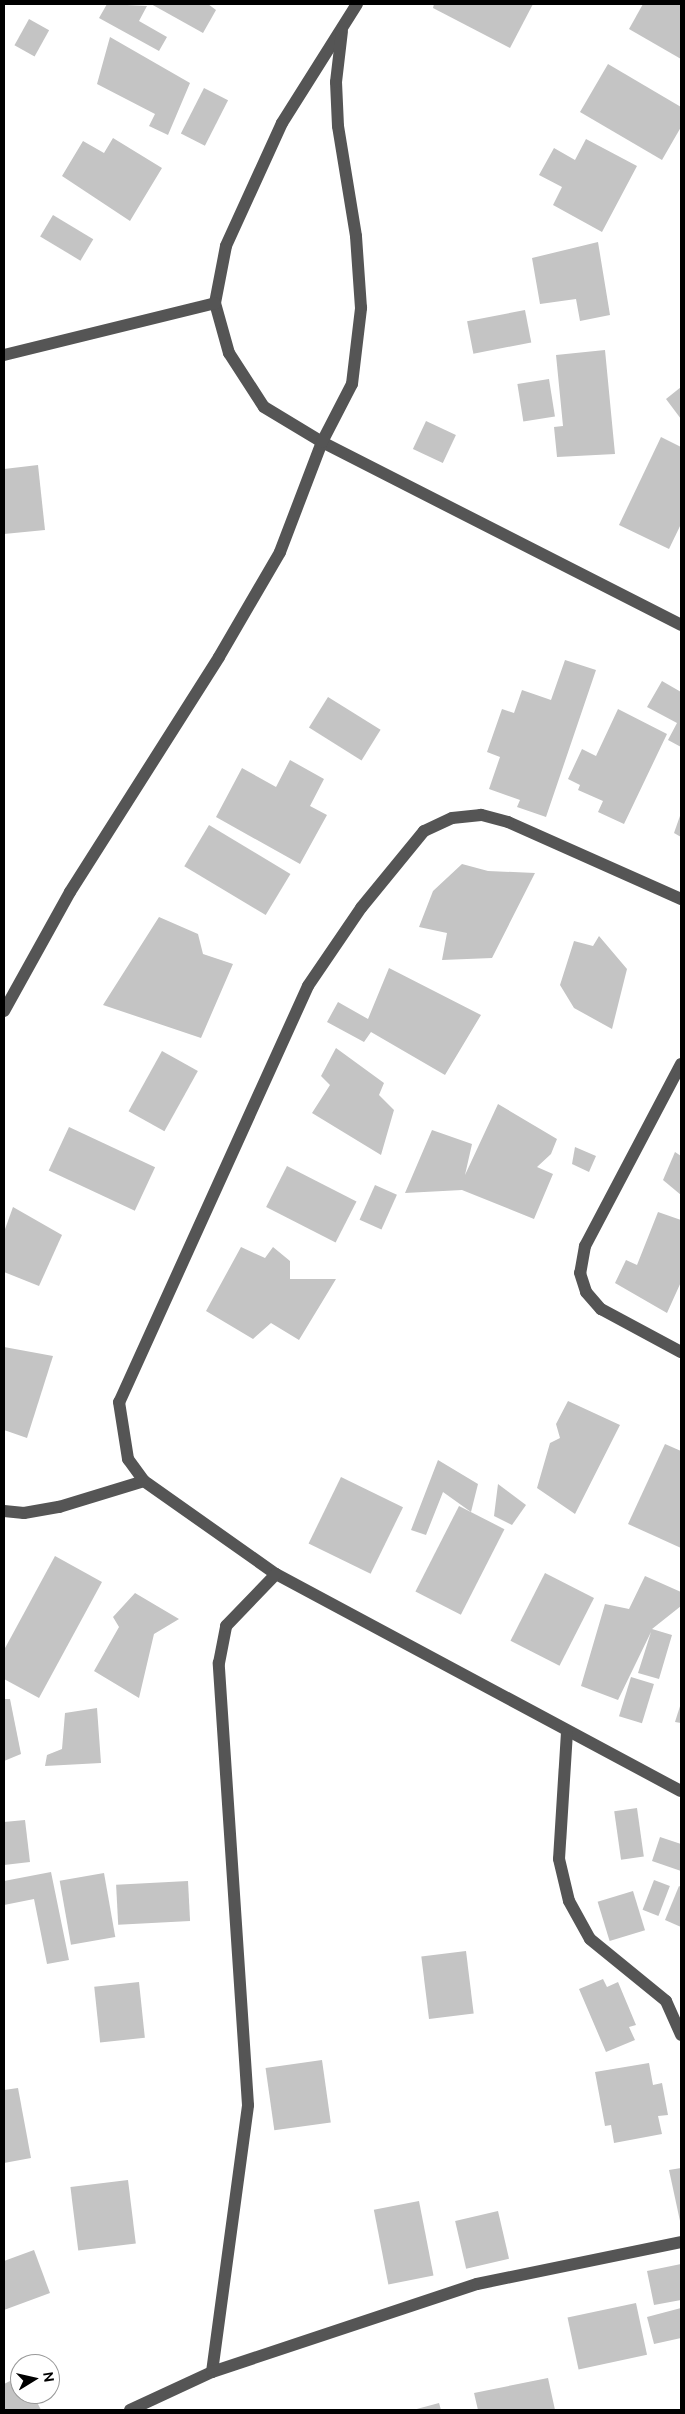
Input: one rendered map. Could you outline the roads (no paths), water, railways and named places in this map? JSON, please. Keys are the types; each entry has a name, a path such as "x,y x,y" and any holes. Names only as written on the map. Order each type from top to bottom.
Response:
{"street":[{"path":"357,4 342,31 282,123 226,246 216,302 229,353 264,407 322,442 681,625"},
{"path":"4,1010 70,892 219,657 280,552 322,442 352,384 360,344 356,236 338,126 336,82 342,31"},
{"path":"4,355 216,302"},
{"path":"681,899 508,822 481,815 452,818 424,831 361,908 308,986 119,1402 128,1459 144,1480 276,1574 681,1791"},
{"path":"681,1064 584,1246 580,1273 586,1292 601,1310 681,1352"},
{"path":"4,1511 24,1513 59,1507 144,1480"},
{"path":"212,2372 248,2105 219,1662 226,1626 276,1574"},
{"path":"568,1732 560,1859 569,1901 590,1939 666,2001 681,2035"},
{"path":"130,2410 212,2372 477,2284 681,2242"}]}
